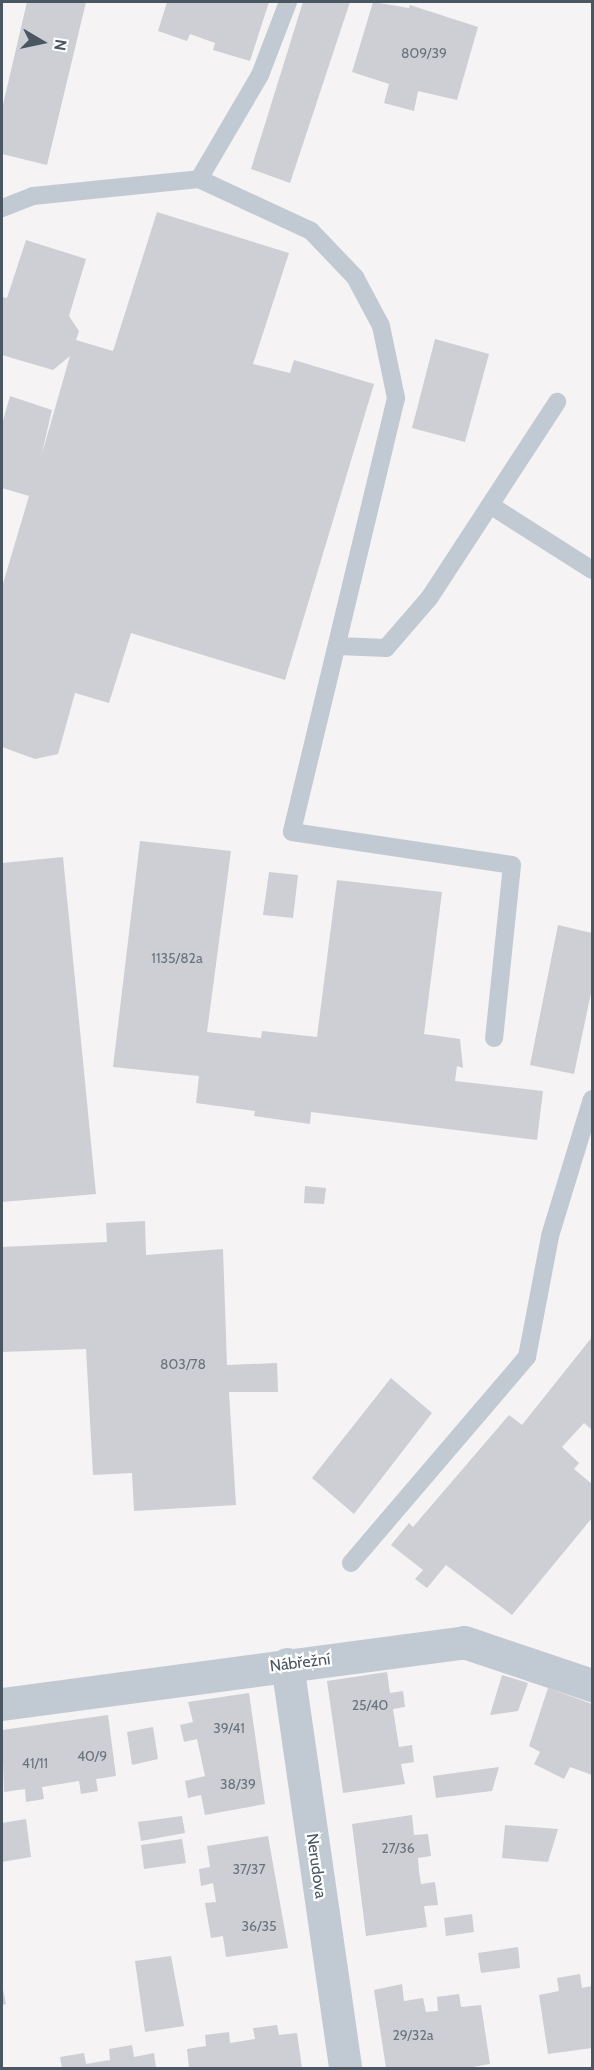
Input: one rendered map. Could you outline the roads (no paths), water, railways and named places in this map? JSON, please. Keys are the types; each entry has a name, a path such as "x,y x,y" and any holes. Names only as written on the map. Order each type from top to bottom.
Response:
{"street":[{"name":"Nábřežní","path":"2,1704 464,1642 592,1684"},
{"name":"Nerudova","path":"287,1664 345,2068"}],"lane":[{"path":"199,179 260,75 288,2"},
{"path":"2,208 33,196 199,179 311,231 355,277 381,326 396,398 292,832 512,866 494,1038"},
{"path":"338,646 386,648 430,597 557,402"},
{"path":"490,505 592,570"},
{"path":"351,1563 527,1357 550,1236 592,1099"}]}
